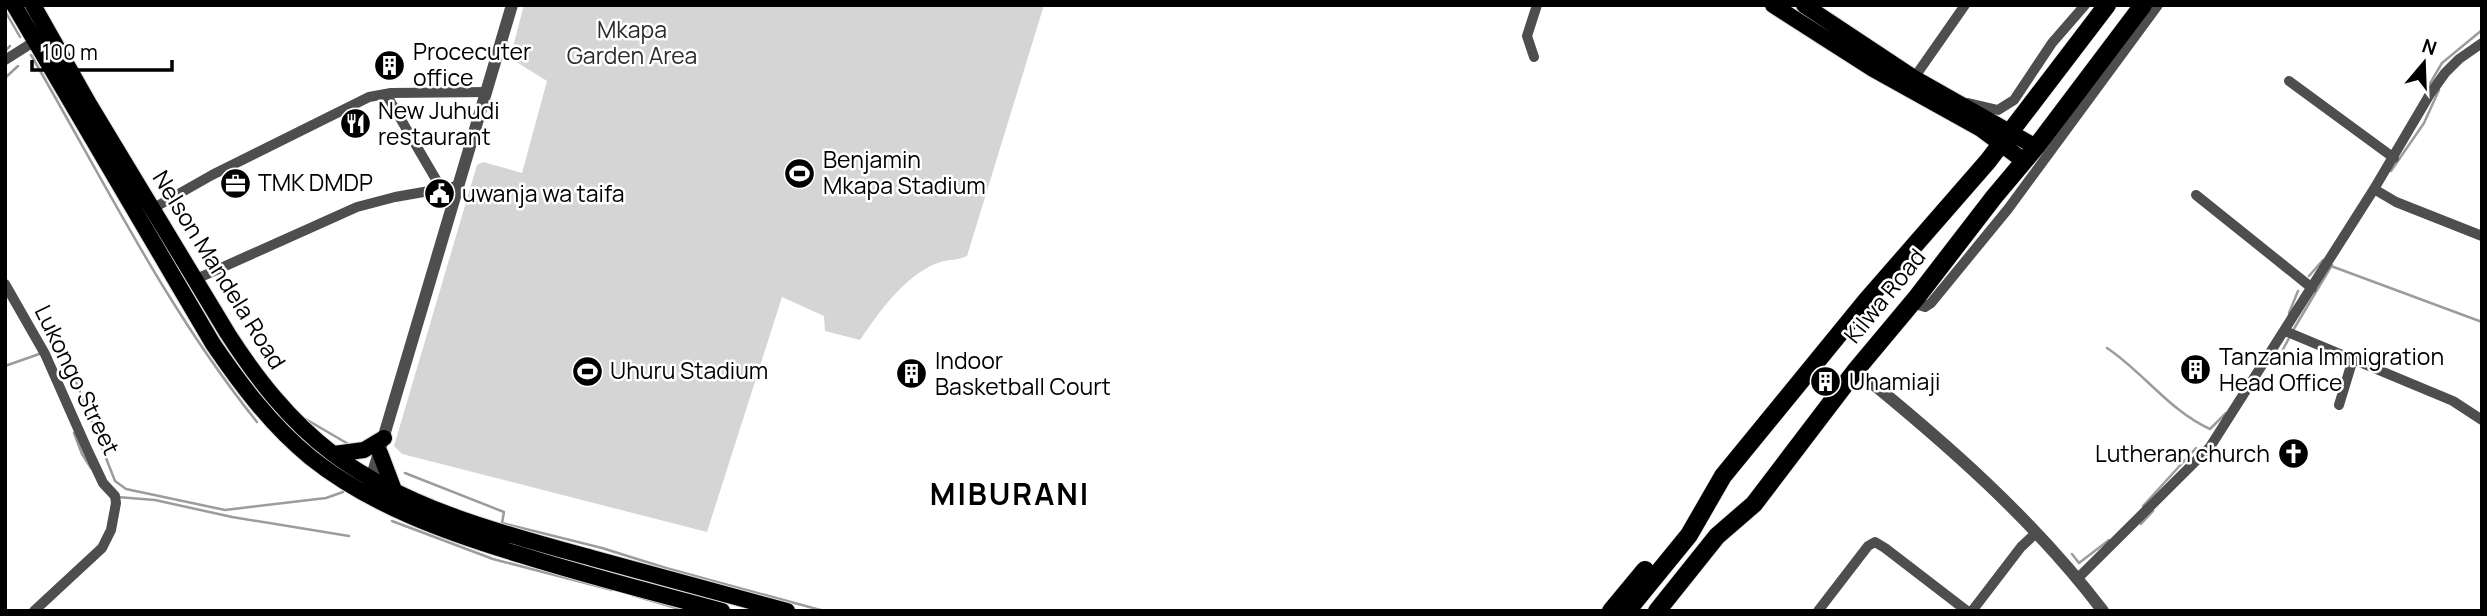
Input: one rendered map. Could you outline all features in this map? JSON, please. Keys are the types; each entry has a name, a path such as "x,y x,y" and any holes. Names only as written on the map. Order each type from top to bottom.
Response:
{"highway":[{"name":"Kilwa Road","path":"1627,611 1689,535 1723,476 1866,301 2006,138 2107,5"},
{"name":"Kilwa Road","path":"1657,611 1717,536 1754,505 1856,370 2036,147 2143,5"},
{"path":"1611,611 1723,476"},
{"path":"1670,611 1754,505"}],"main road":[{"name":"Nelson Mandela Road","path":"13,5 183,296 245,390 281,431 309,457 369,486 394,490 511,536 787,611"},
{"name":"Nelson Mandela Road","path":"33,5 194,280 251,370 299,424 369,486 403,513 450,532 566,569 722,611"},
{"path":"1773,5 1873,69 1981,122 2025,113"},
{"path":"1804,5 1914,78 1952,99 2006,138 2036,147"},
{"path":"1981,122 1989,148 1988,160"},
{"path":"2006,138 2024,162"},
{"path":"334,454 382,446 394,490"}],"street":[{"path":"369,486 512,5"},
{"path":"1534,57 1527,36 1537,5"},
{"path":"1914,78 1965,5"},
{"path":"1952,99 1998,110 2014,100 2054,39 2085,5"},
{"path":"1912,303 1925,307 1940,292 2008,209 2158,5"},
{"path":"5,60 34,41"},
{"path":"2078,578 2210,447 2374,190 2445,73 2482,43"},
{"path":"2289,80 2393,158"},
{"path":"152,209 212,175 369,97 386,94 487,92"},
{"path":"386,94 441,188"},
{"path":"194,280 357,207 394,197 458,186"},
{"path":"2374,190 2396,202 2482,236"},
{"path":"2196,195 2312,288"},
{"name":"Lukongo Street","path":"5,284 45,354 103,483 113,493 116,503 114,519 102,548 34,611"},
{"path":"2285,331 2453,401 2482,419"},
{"path":"2339,405 2353,359"},
{"path":"1856,370 1998,492 2078,578 2103,611"},
{"path":"1818,611 1868,546 1875,542 1969,611 2021,547 2036,533"}],"green space":[{"name":"Mkapa Garden Area","path":"524,5 1044,5 967,256 939,262 912,278 884,307 860,340 825,331 824,316 782,297 707,532 402,454 394,446 477,165 483,162 522,173 547,81 510,58"}],"waterway":[{"path":"5,11 20,37"},
{"path":"2428,87 2442,63 2482,30"},
{"path":"5,51 10,46"},
{"path":"31,55 165,289 224,379 257,422"},
{"path":"5,78 18,66"},
{"path":"2391,171 2424,123 2439,90"},
{"path":"2309,276 2323,260"},
{"path":"2292,332 2332,265"},
{"path":"2331,266 2482,322"},
{"path":"2289,313 2298,291"},
{"path":"2267,365 2279,357 2289,338"},
{"path":"2107,348 2196,422 2210,429 2226,413"},
{"path":"5,366 42,353"},
{"path":"75,379 115,481 126,489 225,510 326,498 343,492"},
{"path":"302,417 350,445"},
{"path":"74,433 91,468"},
{"path":"2143,506 2196,448"},
{"path":"405,473 504,512 502,523 602,548 824,611"},
{"path":"117,497 155,500 232,517 349,536"},
{"path":"2141,524 2153,511"},
{"path":"392,521 493,559 612,590"},
{"path":"2072,554 2079,563 2109,540"},
{"path":"632,595 686,611"}],"place":[{"name":"Procecuter office","path":"390,65"},
{"name":"New Juhudi restaurant","path":"355,124"},
{"name":"Benjamin Mkapa Stadium","path":"800,173"},
{"name":"TMK DMDP","path":"235,183"},
{"name":"uwanja wa taifa","path":"439,194"},
{"name":"Tanzania Immigration Head Office","path":"2196,370"},
{"name":"Uhuru Stadium","path":"587,371"},
{"name":"Indoor Basketball Court","path":"912,374"},
{"name":"Uhamiaji","path":"1826,382"},
{"name":"Lutheran church","path":"2293,454"}],"district":[{"name":"MIBURANI","path":"1010,495"}]}
